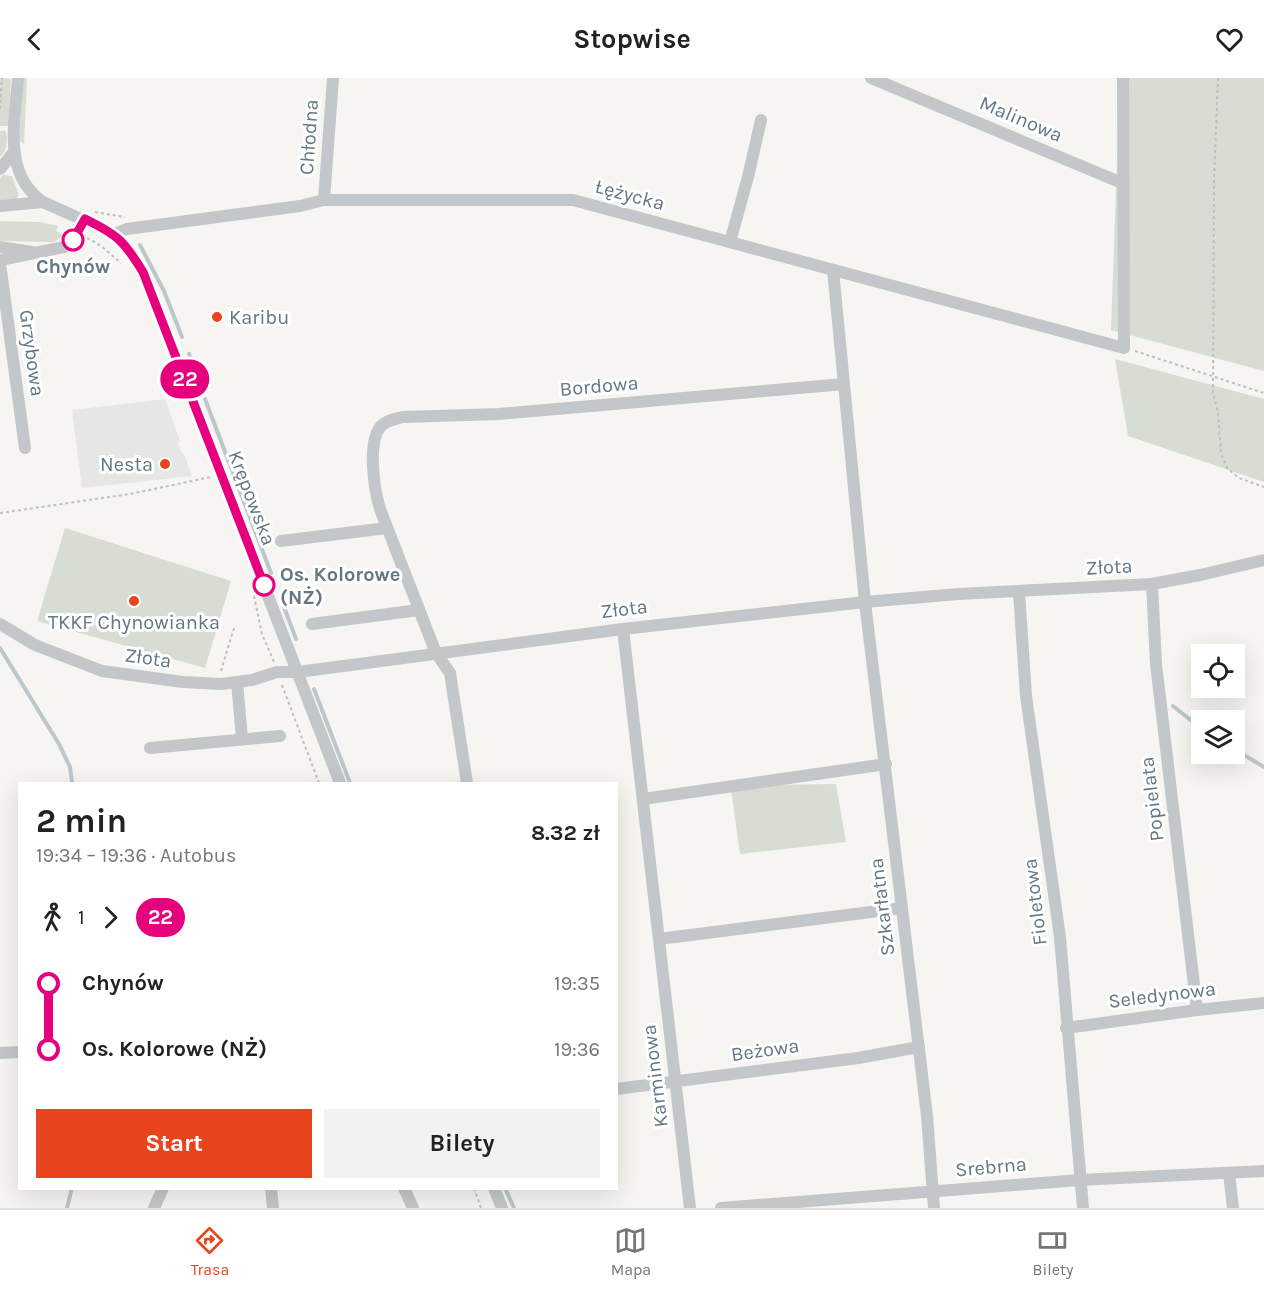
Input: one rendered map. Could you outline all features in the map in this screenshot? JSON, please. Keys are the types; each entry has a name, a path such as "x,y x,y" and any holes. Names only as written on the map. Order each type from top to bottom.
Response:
{"street":[{"path":"18,78 13,153 23,182 33,195 43,202 114,234"},
{"name":"Chłodna","path":"324,200 333,78"},
{"name":"Malinowa","path":"871,78 1122,183"},
{"path":"1123,78 1124,348"},
{"path":"730,242 761,120"},
{"path":"0,169 13,153"},
{"name":"Łężycka","path":"114,234 127,229 289,208 324,200 573,200 1124,348"},
{"path":"0,206 43,202"},
{"name":"Grzybowa","path":"25,448 0,261 64,247 77,233 85,219"},
{"name":"Krępowska","path":"114,234 135,259 149,285 340,782"},
{"path":"0,247 39,253"},
{"path":"833,270 865,602"},
{"name":"Bordowa","path":"436,653 375,492 373,472 375,443 380,428 388,421 403,417 499,414 844,384"},
{"path":"281,541 387,528"},
{"name":"Złota","path":"0,624 35,645 102,671 183,682 221,684 262,678 277,672 298,672 623,629 865,602 958,594 1152,584 1264,560"},
{"name":"Popielata","path":"1152,584 1156,664 1197,1010"},
{"name":"Fioletowa","path":"1019,592 1026,696 1060,937 1083,1208"},
{"name":"Szkarłatna","path":"865,602 927,1116 934,1208"},
{"path":"312,624 419,610"},
{"name":"Karminowa","path":"623,629 690,1208"},
{"path":"436,653 450,673 467,782"},
{"path":"237,682 243,739"},
{"path":"150,748 280,736"},
{"path":"643,799 886,764"},
{"path":"659,939 902,908"},
{"name":"Seledynowa","path":"1066,1028 1264,1003"},
{"name":"Beżowa","path":"618,1089 858,1058 919,1047"},
{"path":"0,1053 18,1052"},
{"name":"Srebrna","path":"722,1208 1079,1180 1264,1170"},
{"path":"1229,1173 1233,1208"},
{"path":"154,1208 162,1190"},
{"path":"271,1190 273,1208"},
{"path":"405,1190 412,1208"},
{"path":"495,1190 502,1208"}],"path":[{"path":"0,109 2,78"},
{"path":"1218,78 1214,181 1213,393 1218,412 1221,453 1227,468 1239,478 1264,487"},
{"path":"77,233 101,246 122,264"},
{"path":"1124,348 1264,393"},
{"path":"0,513 129,494 222,474"},
{"path":"254,594 262,634 319,782"},
{"path":"221,670 234,628"},
{"path":"475,1190 481,1208"}],"shaded area":[{"path":"0,78 11,79 8,126 0,126"},
{"path":"23,78 27,78 24,144 19,140"},
{"path":"1120,78 1264,78 1264,371 1111,330"},
{"path":"5,130 7,145 0,157 0,131"},
{"path":"3,175 12,176 19,195 17,199 0,200 0,179"},
{"path":"0,221 40,222 58,226 56,231 64,235 54,242 0,241"},
{"path":"1115,359 1264,399 1264,482 1128,436"},
{"path":"165,399 180,441 178,442 181,452 184,454 192,476 82,488 72,410"},
{"name":"TKKF Chynowianka","path":"65,528 231,581 205,668 37,621"},
{"path":"836,784 846,842 740,854 731,789 753,785"}],"waterway":[{"path":"140,245 164,291 182,337"},
{"path":"189,354 198,381"},
{"path":"205,399 271,573"},
{"path":"284,607 296,639"},
{"path":"0,648 59,744 70,767 72,782"},
{"path":"314,689 350,782"},
{"path":"1173,706 1191,720"},
{"path":"1245,756 1264,767"},
{"path":"67,1208 72,1190"},
{"path":"506,1190 514,1208"}],"bus line":[{"name":"22","path":"73,240 85,219 114,234 143,272 264,585"}],"place":[{"name":"Chynów","path":"73,240"},
{"name":"Karibu","path":"217,317"},
{"name":"Nesta","path":"165,464"},
{"name":"Os. Kolorowe (NŻ)","path":"264,585"},
{"name":"TKKF Chynowianka","path":"134,601"}]}
